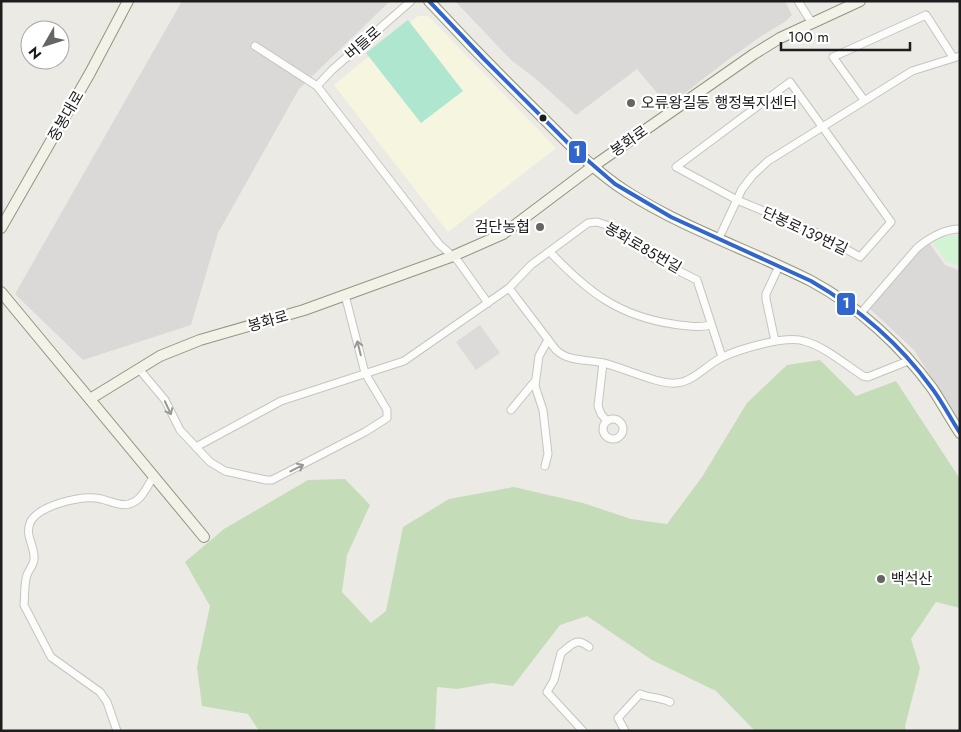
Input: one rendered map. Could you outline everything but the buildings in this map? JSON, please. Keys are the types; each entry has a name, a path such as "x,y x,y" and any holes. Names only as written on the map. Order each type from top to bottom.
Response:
{"street":[{"name":"중봉대로","path":"1,228 85,82 128,1"},
{"name":"버들로","path":"317,86 332,70 411,1"},
{"path":"429,1 467,44 592,167 628,193 669,215 812,282 852,306 885,335 932,388 960,433"},
{"path":"798,1 812,23"},
{"name":"봉화로","path":"90,399 160,356 200,340 345,296 453,256 503,234 592,167 754,54 780,38 860,1"},
{"path":"719,238 737,200 752,175 763,166 912,71 956,57 926,15 833,57 864,100"},
{"path":"255,46 317,86 439,244 458,261 488,303"},
{"name":"단봉로139번길","path":"790,82 823,126 891,222 860,257 817,233 737,200 676,167 790,82"},
{"name":"봉화로85번길","path":"196,447 281,401 404,361 509,288 531,265 588,224 597,222 606,225 655,259 695,278 699,283 722,357"},
{"path":"860,314 917,248 941,233 960,229"},
{"path":"550,252 574,277 594,293 618,308 655,322 704,327 712,325"},
{"path":"775,341 766,294 779,266"},
{"path":"509,288 556,350 568,358 603,362 674,384 689,379 722,357 775,341 792,339 804,340 818,347 863,376 868,377 908,361"},
{"path":"1,292 204,537"},
{"path":"139,369 165,400 180,430 210,462 220,469 266,480 276,478 387,418 387,410 365,374 345,296"},
{"path":"1,303 15,308"},
{"path":"545,466 548,454 543,410 536,392 535,381 540,356 548,340"},
{"path":"603,362 598,406 601,414 607,421"},
{"path":"512,410 535,381"},
{"path":"117,731 104,697 100,692 51,657 26,609 26,576 34,557 28,534 29,525 39,511 84,498 105,500 120,505 130,504 141,496 154,476"},
{"path":"583,731 547,692 554,680 561,653 577,641 581,641 589,647"},
{"path":"625,731 618,718 640,694 658,697 670,702"}],"shaded area":[{"path":"182,1 390,1 299,89 218,233 191,325 83,360 15,294"},
{"path":"455,1 785,1 792,15 729,59 668,106 637,69 576,115 536,79 511,60"},
{"path":"418,16 428,16 556,148 448,232 334,85"},
{"path":"927,240 945,265 960,271 960,422 914,350 870,309"},
{"path":"480,325 500,353 476,370 456,342"}],"green space":[{"path":"408,20 463,91 421,123 366,53"},
{"path":"949,235 960,236 960,266 946,261 932,241"},
{"path":"820,360 856,396 896,381 960,479 960,608 936,602 911,639 920,668 905,726 906,731 755,731 716,691 652,660 587,616 560,625 513,686 491,683 457,689 437,687 435,731 259,731 248,714 202,706 197,667 210,606 185,562 224,529 308,480 345,479 370,505 347,555 342,592 371,623 386,611 403,527 449,499 514,487 583,503 631,519 667,524 702,477 747,403 787,365"}],"transit line":[{"name":"1","path":"429,1 571,146 615,184 671,217 811,281 845,303 877,328 919,371 939,398 960,433"}],"place":[{"name":"오류왕길동 행정복지센터","path":"631,103"},
{"name":"검단농협","path":"540,227"},
{"name":"백석산","path":"881,579"}]}
